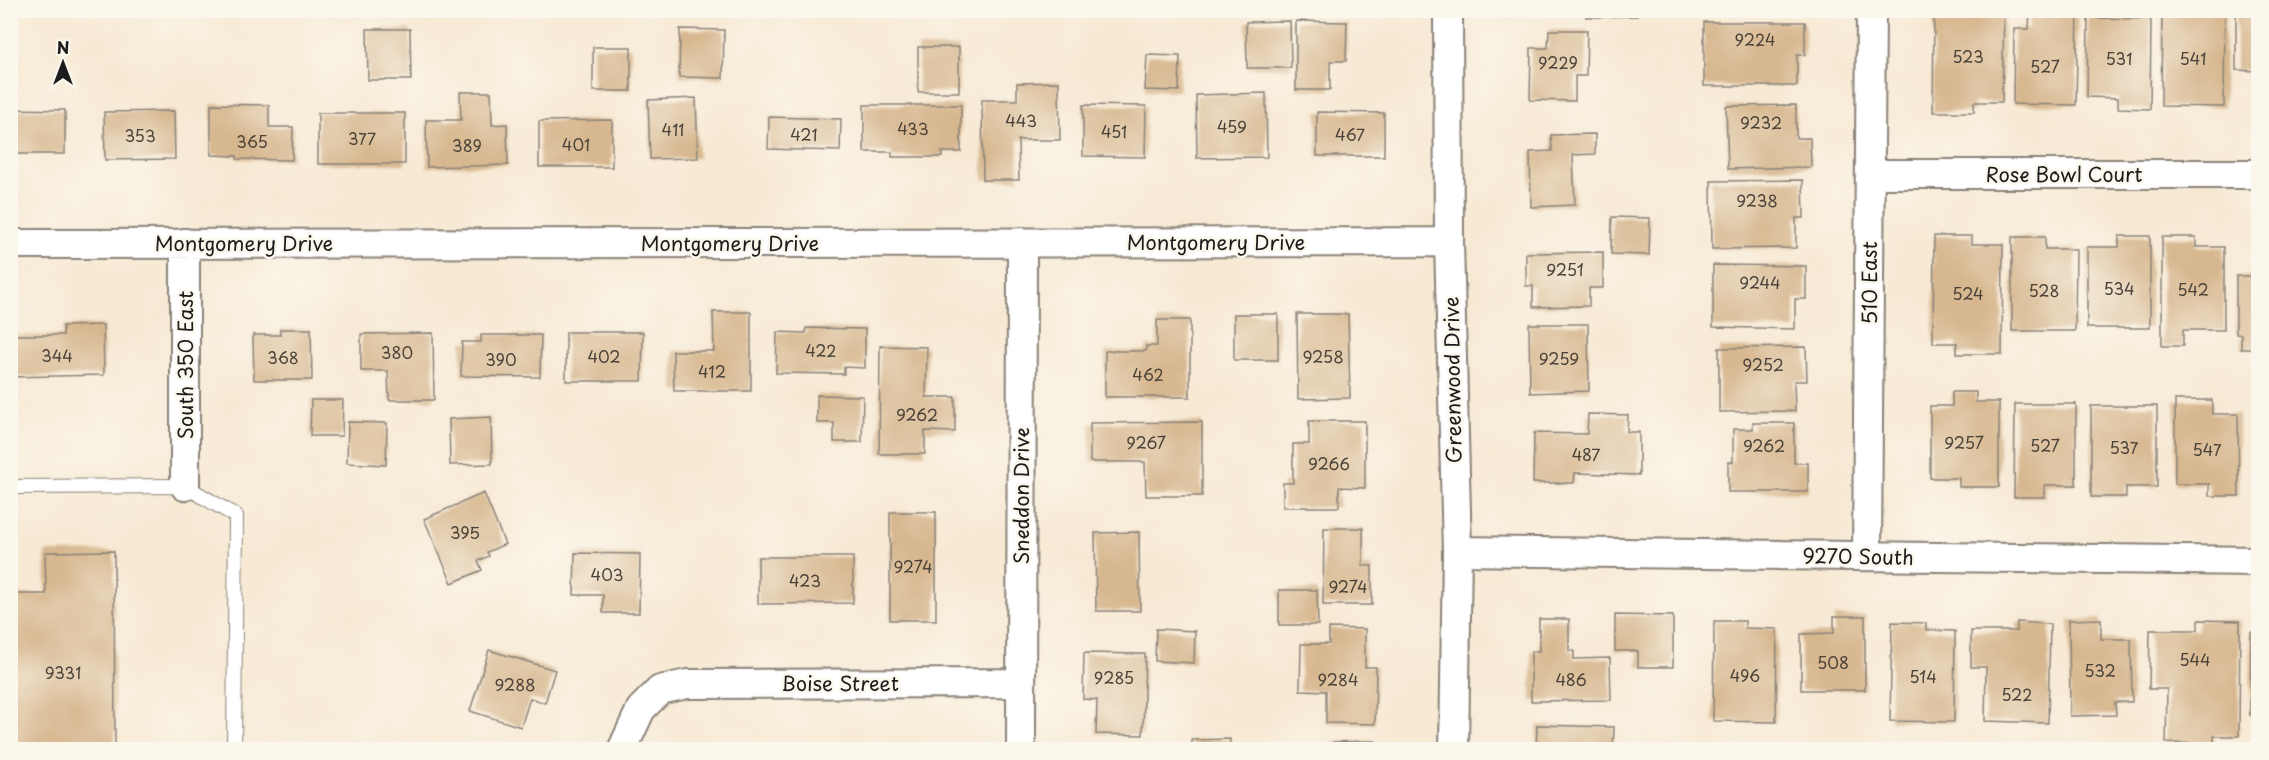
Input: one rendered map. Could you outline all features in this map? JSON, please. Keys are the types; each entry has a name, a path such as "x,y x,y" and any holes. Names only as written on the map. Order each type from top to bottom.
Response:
{"street":[{"name":"Greenwood Drive","path":"1448,10 1449,242 1457,551 1454,750"},
{"name":"510 East","path":"1867,556 1871,10"},
{"name":"Rose Bowl Court","path":"1870,174 2259,174"},
{"name":"Sneddon Drive","path":"1021,750 1022,242"},
{"name":"Montgomery Drive","path":"10,244 1449,242"},
{"name":"South 350 East","path":"184,486 185,243"},
{"name":"9270 South","path":"1457,551 2259,561"},
{"name":"Boise Street","path":"622,750 641,709 660,690 687,684 1021,683"}],"lane":[{"path":"10,487 184,486 236,516 234,750"}],"building":[{"path":"1586,10 1636,10 1637,16 1586,17"},
{"path":"1934,10 2004,10 2002,102 1974,102 1974,112 1933,112"},
{"path":"2030,10 2078,10 2076,105 2013,104 2014,29 2029,29"},
{"path":"2162,10 2225,10 2224,107 2161,106"},
{"path":"2236,10 2258,10 2258,71 2236,70"},
{"path":"2088,18 2151,19 2150,109 2118,108 2118,98 2087,97"},
{"path":"1290,21 1291,68 1247,68 1246,22"},
{"path":"1296,21 1347,22 1346,61 1330,61 1330,90 1296,90"},
{"path":"1704,22 1805,22 1805,55 1797,55 1797,86 1704,86"},
{"path":"367,29 410,29 411,80 368,80"},
{"path":"680,29 724,30 723,78 679,77"},
{"path":"1549,30 1587,30 1586,76 1575,76 1575,101 1530,100 1531,48 1548,48"},
{"path":"593,47 631,47 631,91 593,91"},
{"path":"918,47 959,47 959,92 918,92"},
{"path":"1147,55 1180,56 1179,91 1145,90"},
{"path":"1059,82 1060,140 1018,140 1019,180 983,180 982,100 1017,100 1017,83"},
{"path":"460,92 491,92 492,125 507,124 508,165 427,167 426,120 461,120"},
{"path":"1266,93 1267,157 1197,158 1196,95"},
{"path":"696,98 698,158 650,159 648,100"},
{"path":"211,104 269,105 269,127 293,127 292,160 237,159 237,156 211,155"},
{"path":"864,105 961,105 961,152 942,152 942,157 892,157 892,152 864,152"},
{"path":"1083,105 1146,106 1145,157 1083,156"},
{"path":"1796,105 1796,138 1810,138 1811,167 1728,169 1726,106"},
{"path":"10,109 65,110 65,154 10,154"},
{"path":"174,111 175,159 105,160 104,112"},
{"path":"1317,112 1384,113 1384,156 1317,156"},
{"path":"318,113 405,113 405,164 318,164"},
{"path":"769,117 841,119 840,151 768,149"},
{"path":"612,120 612,167 539,167 539,121"},
{"path":"1595,134 1595,154 1573,155 1575,205 1531,207 1530,152 1552,151 1551,135"},
{"path":"1803,180 1804,218 1796,218 1796,248 1712,249 1711,181"},
{"path":"1612,217 1650,218 1649,255 1611,254"},
{"path":"1934,236 1972,236 1972,244 2003,244 2002,354 1957,354 1957,343 1933,343"},
{"path":"2119,236 2150,236 2150,328 2087,328 2087,247 2119,247"},
{"path":"2012,237 2045,237 2045,249 2076,249 2075,331 2012,331"},
{"path":"2162,237 2196,237 2196,247 2224,247 2224,330 2183,330 2183,346 2162,346"},
{"path":"1603,252 1603,288 1589,288 1589,306 1533,307 1533,286 1526,286 1526,253"},
{"path":"1713,265 1806,266 1806,299 1795,299 1795,329 1713,327"},
{"path":"2236,276 2258,276 2258,349 2241,349 2241,334 2236,334"},
{"path":"713,312 751,312 751,391 674,391 673,351 714,351"},
{"path":"1234,314 1278,314 1278,360 1234,360"},
{"path":"1297,314 1348,314 1350,398 1298,399"},
{"path":"1157,320 1190,320 1190,397 1105,397 1105,351 1146,351 1146,346 1157,346"},
{"path":"1529,324 1588,324 1589,391 1530,393"},
{"path":"103,325 104,375 10,377 10,335 63,335 63,326"},
{"path":"806,328 865,329 865,368 844,367 844,374 776,373 777,332 806,333"},
{"path":"280,329 311,329 312,380 254,380 253,335 280,335"},
{"path":"566,332 643,332 642,381 566,381"},
{"path":"433,333 434,400 389,400 388,371 361,371 361,334"},
{"path":"481,335 541,335 540,377 461,376 462,342 481,342"},
{"path":"880,346 927,347 926,397 955,397 955,432 925,431 925,454 879,454"},
{"path":"1806,347 1807,381 1794,381 1795,411 1719,412 1719,348"},
{"path":"1952,392 1976,392 1976,402 1999,402 1999,487 1959,487 1959,478 1930,478 1930,406 1952,406"},
{"path":"817,395 863,396 862,442 834,442 834,423 817,423"},
{"path":"311,400 343,400 342,436 310,436"},
{"path":"2175,400 2212,400 2212,414 2238,414 2239,496 2209,496 2209,484 2175,484"},
{"path":"2256,402 2258,402 2258,486 2256,486"},
{"path":"2015,404 2076,404 2076,485 2045,485 2045,497 2014,497"},
{"path":"2091,406 2157,406 2157,487 2126,487 2126,497 2091,497"},
{"path":"1588,414 1628,415 1627,432 1639,432 1639,475 1575,473 1574,483 1533,483 1534,433 1587,434"},
{"path":"491,417 492,464 450,465 449,419"},
{"path":"1309,421 1365,421 1365,488 1339,487 1339,507 1283,507 1283,483 1293,483 1293,444 1309,444"},
{"path":"348,422 387,423 386,465 347,463"},
{"path":"1202,422 1202,496 1146,496 1145,462 1090,462 1090,423"},
{"path":"1753,423 1794,423 1794,463 1808,463 1808,492 1728,492 1728,462 1733,462 1733,429 1753,429"},
{"path":"484,493 505,544 487,552 489,556 478,561 482,570 452,583 424,519"},
{"path":"890,512 936,512 936,620 890,620"},
{"path":"1324,528 1363,528 1363,566 1372,566 1372,605 1323,605"},
{"path":"1139,532 1140,611 1096,611 1095,533"},
{"path":"114,551 115,750 10,750 10,594 46,594 45,552"},
{"path":"575,553 640,554 639,613 603,613 603,595 574,595"},
{"path":"758,557 853,557 853,603 758,604"},
{"path":"1279,590 1317,590 1318,625 1279,625"},
{"path":"1615,615 1673,616 1673,667 1638,667 1638,651 1615,651"},
{"path":"1834,616 1865,616 1865,690 1801,690 1801,634 1834,633"},
{"path":"1539,619 1569,619 1569,651 1574,651 1574,659 1610,658 1611,700 1531,701 1531,651 1539,651"},
{"path":"2101,619 2101,639 2131,639 2132,702 2115,702 2116,715 2070,716 2069,620"},
{"path":"2198,620 2240,621 2239,736 2214,736 2214,744 2166,743 2167,689 2149,689 2150,630 2198,630"},
{"path":"1714,621 1745,621 1745,628 1777,629 1776,722 1713,721"},
{"path":"1892,622 1926,623 1926,630 1955,631 1954,722 1890,721"},
{"path":"2017,622 2050,624 2048,723 1985,721 1986,667 1971,667 1971,631 2017,631"},
{"path":"1329,628 1365,629 1365,667 1376,667 1375,724 1326,723 1326,691 1300,690 1301,644 1329,644"},
{"path":"1156,629 1195,631 1194,663 1155,661"},
{"path":"2251,632 2258,632 2258,715 2250,715"},
{"path":"489,650 555,670 545,703 530,698 521,727 470,711"},
{"path":"1084,653 1145,654 1143,735 1096,734 1097,700 1083,699"},
{"path":"1537,725 1614,727 1613,750 1536,750"},
{"path":"1230,739 1230,750 1192,750 1192,740"},
{"path":"1375,741 1375,750 1333,750 1333,742"}]}
